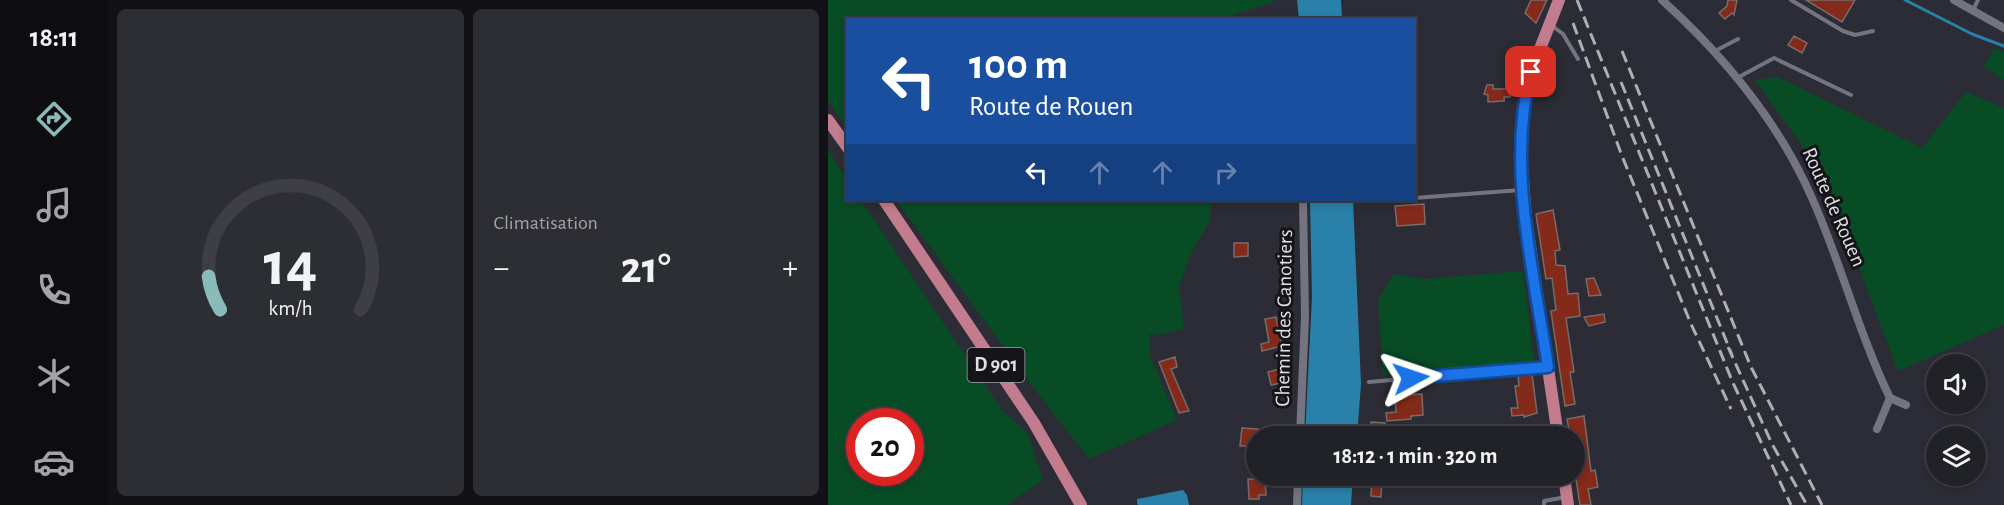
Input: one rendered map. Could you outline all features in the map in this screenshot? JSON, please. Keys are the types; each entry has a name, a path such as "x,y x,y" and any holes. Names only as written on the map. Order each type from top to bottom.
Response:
{"main road":[{"path":"1557,426 1523,190 1520,140 1523,109 1535,57 1559,0"},
{"path":"828,120 846,145"},
{"name":"D 901","path":"885,201 1028,414 1081,505"},
{"path":"1565,486 1567,501"}],"street":[{"name":"Route de Rouen","path":"1662,0 1714,51 1737,78 1783,142 1805,182 1890,398"},
{"path":"1954,0 2004,28"},
{"name":"Chemin des Canotiers","path":"1300,426 1305,318 1303,201"},
{"path":"1877,429 1890,398 1906,405"},
{"path":"1297,505 1298,486"}],"lane":[{"path":"1791,0 1843,31 1855,34 1873,31"},
{"path":"1973,11 1978,0"},
{"path":"1548,23 1563,34 1578,59"},
{"path":"1714,51 1738,39"},
{"path":"1737,78 1774,57 1851,95"},
{"path":"1416,198 1523,190"},
{"path":"1369,382 1548,367"},
{"path":"1545,505 1544,501 1567,501"}],"green space":[{"path":"828,0 1277,0 1226,18 846,18 846,128 828,100"},
{"path":"1994,48 2004,52 2004,80 1984,67"},
{"path":"1778,77 1922,148 1966,92 2004,108 2004,325 1937,354 1926,354 1926,359 1898,371 1824,176 1755,80"},
{"path":"828,150 846,178 846,201 862,201 1001,409 1028,434 1043,480 1007,505 828,505"},
{"path":"897,201 1212,201 1208,224 1192,251 1179,287 1184,328 1159,335 1149,334 1150,355 1177,420 1089,459 1030,383"},
{"path":"1523,271 1534,361 1383,375 1378,301 1393,274 1424,279"}],"water":[{"path":"1297,0 1341,0 1342,18 1299,18"},
{"path":"1310,201 1353,201 1361,384 1358,426 1306,426 1312,297"},
{"path":"1303,486 1352,486 1351,505 1302,505"},
{"path":"1183,490 1187,495 1189,505 1138,505 1137,503 1137,499"}],"building":[{"path":"1531,0 1547,0 1536,23 1525,13"},
{"path":"1728,0 1737,0 1734,15 1732,13 1725,19 1719,13 1727,6"},
{"path":"1806,0 1855,0 1842,22"},
{"path":"1794,36 1807,43 1802,53 1788,45"},
{"path":"1487,85 1493,85 1493,89 1510,89 1510,97 1504,97 1504,101 1488,102 1488,95 1484,94"},
{"path":"1424,204 1425,224 1397,226 1395,206"},
{"path":"1553,210 1560,250 1555,251 1556,265 1565,266 1568,294 1578,293 1580,316 1566,318 1574,372 1570,372 1575,404 1565,406 1551,311 1556,310 1552,278 1546,279 1536,214"},
{"path":"1234,243 1248,243 1248,256 1234,257"},
{"path":"1594,278 1601,295 1589,296 1586,279"},
{"path":"1604,314 1605,322 1589,326 1584,317"},
{"path":"1276,317 1282,346 1262,351 1261,344 1269,342 1265,319"},
{"path":"1175,357 1177,367 1171,369 1189,411 1179,413 1159,362"},
{"path":"1287,367 1290,381 1271,385 1268,372"},
{"path":"1532,374 1537,413 1524,417 1524,415 1512,416 1511,408 1518,408 1515,386 1519,386 1518,376"},
{"path":"1408,389 1408,395 1422,394 1423,415 1411,416 1411,419 1387,421 1386,413 1396,412 1395,396 1401,395 1401,390"},
{"path":"1584,416 1591,471 1595,470 1598,487 1588,489 1591,505 1580,505 1577,486 1585,486 1585,426 1568,426 1567,419"},
{"path":"1371,422 1385,423 1385,426 1371,426"},
{"path":"1242,428 1246,428 1246,446 1240,446"},
{"path":"1248,486 1265,486 1266,495 1259,495 1259,499 1249,499"},
{"path":"1372,486 1382,486 1381,497 1371,496"}],"waterway":[{"path":"1905,0 1972,34 2004,46"}],"railway":[{"path":"1577,0 1733,383 1791,505"},
{"path":"1573,23 1622,156 1691,324 1731,409"},
{"path":"1622,51 1751,367 1822,505"},
{"path":"1621,82 1732,355"},
{"path":"1728,347 1772,444 1807,505"}],"route":[{"path":"1411,378 1548,367 1521,174 1520,140 1523,109 1531,72"}]}
